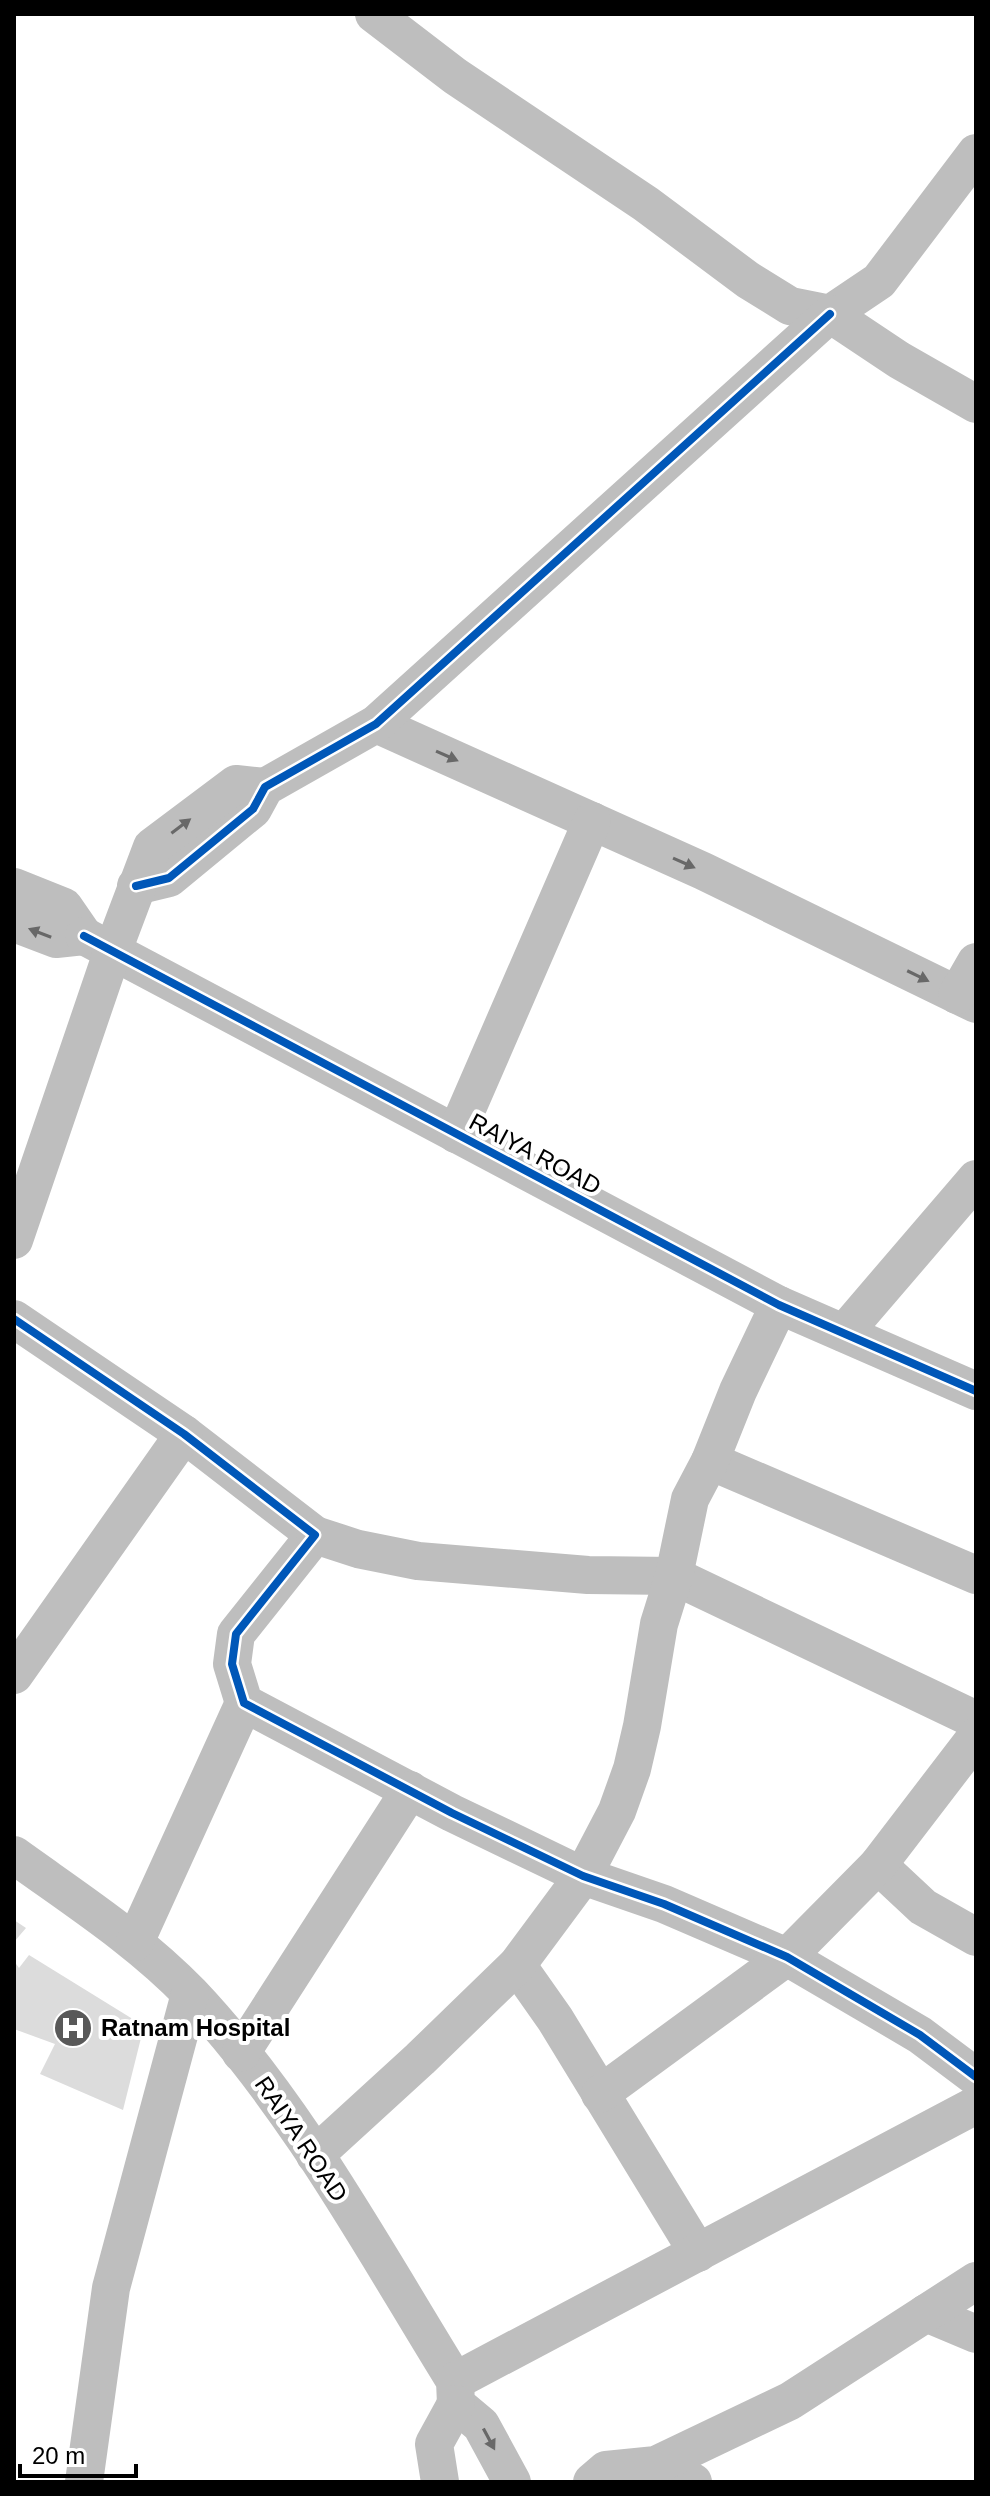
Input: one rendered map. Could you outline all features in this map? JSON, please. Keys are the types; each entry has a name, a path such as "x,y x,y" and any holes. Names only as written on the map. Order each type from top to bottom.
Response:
{"street":[{"path":"374,14 455,76 646,204 748,280 790,306 830,314 899,360 976,404"},
{"path":"14,1240 98,944 136,886 169,878 253,809 265,787 376,724 830,314 879,281 976,153"},
{"path":"376,724 703,871 967,1000 976,962"},
{"path":"456,1134 592,821"},
{"name":"RAIYA ROAD","path":"14,887 64,907 98,944 779,1305 976,1391"},
{"name":"RAIYA ROAD","path":"14,923 56,939 98,944"},
{"path":"844,1333 976,1179"},
{"path":"315,2155 517,1965 583,1876 617,1811 632,1769 659,1624 674,1576 690,1499 779,1305"},
{"path":"14,1319 184,1434 315,1535 358,1549 418,1561 588,1575 674,1576 976,1720"},
{"path":"14,1675 184,1434"},
{"path":"710,1461 976,1575"},
{"path":"135,1942 244,1703 232,1664 236,1634 315,1535"},
{"path":"244,1703 452,1813 583,1876 664,1904 787,1957 920,2035 976,2077"},
{"path":"600,2094 787,1957 878,1865 976,1737"},
{"path":"241,2053 410,1790"},
{"name":"RAIYA ROAD","path":"14,1855 135,1942 190,1994 241,2053 315,2155 455,2392 481,2425 512,2482"},
{"path":"878,1865 923,1907 976,1937"},
{"path":"517,1965 555,2019 698,2253"},
{"path":"84,2482 111,2288 190,1994"},
{"path":"440,2482 434,2444 455,2392 698,2253 976,2105"},
{"path":"654,2474 790,2401 976,2281"},
{"path":"926,2313 976,2334"},
{"path":"592,2482 606,2470 654,2474 693,2482"}],"building":[{"path":"14,1920 26,1928 14,1942"},
{"path":"29,1955 144,2026 123,2110 40,2074 55,2044 14,2029 14,1961 19,1968"}],"cycle path":[{"path":"136,886 169,878 253,809 265,787 376,724 830,314"},
{"path":"84,936 779,1305 976,1391"},
{"path":"14,1319 184,1434 315,1535 236,1634 232,1664 244,1703 452,1813 583,1876 664,1904 787,1957 920,2035 976,2077"}],"place":[{"name":"Ratnam Hospital","path":"73,2028"}]}
